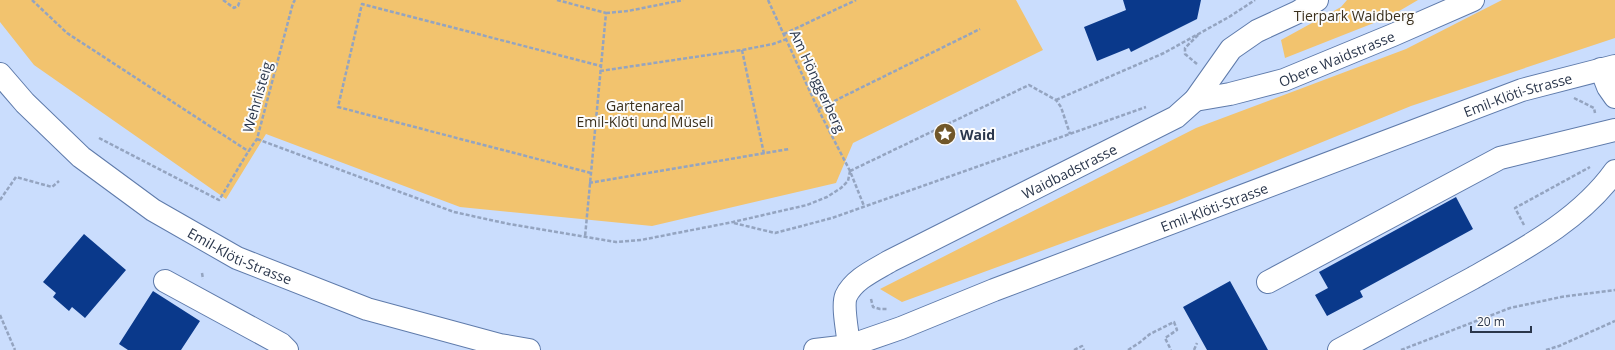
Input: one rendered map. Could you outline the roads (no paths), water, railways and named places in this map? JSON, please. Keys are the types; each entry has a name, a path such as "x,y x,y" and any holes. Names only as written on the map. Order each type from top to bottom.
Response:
{"street":[{"name":"Waidbadstrasse","path":"849,346 845,308 846,296 865,275 1176,117 1195,100 1230,49 1257,32 1298,12 1316,0"},
{"name":"Obere Waidstrasse","path":"1195,100 1230,94 1284,80 1473,0"},
{"path":"1608,68 1608,87 1615,97"},
{"name":"Emil-Klöti-Strasse","path":"815,350 849,346 901,328 994,290 1522,90 1608,68"},
{"name":"Emil-Klöti-Strasse","path":"0,74 25,103 81,157 152,210 237,258 367,309 500,345 529,350"},
{"path":"1268,282 1500,158 1615,130"},
{"path":"1339,350 1514,255 1569,220 1608,180 1605,168"},
{"path":"165,281 281,344 287,350"}],"place":[{"name":"Waid","path":"945,134"}],"park label":[{"name":"Tierpark Waidberg","path":"1354,15"},
{"name":"Gartenareal Emil-Klöti und Müseli","path":"645,114"}]}
